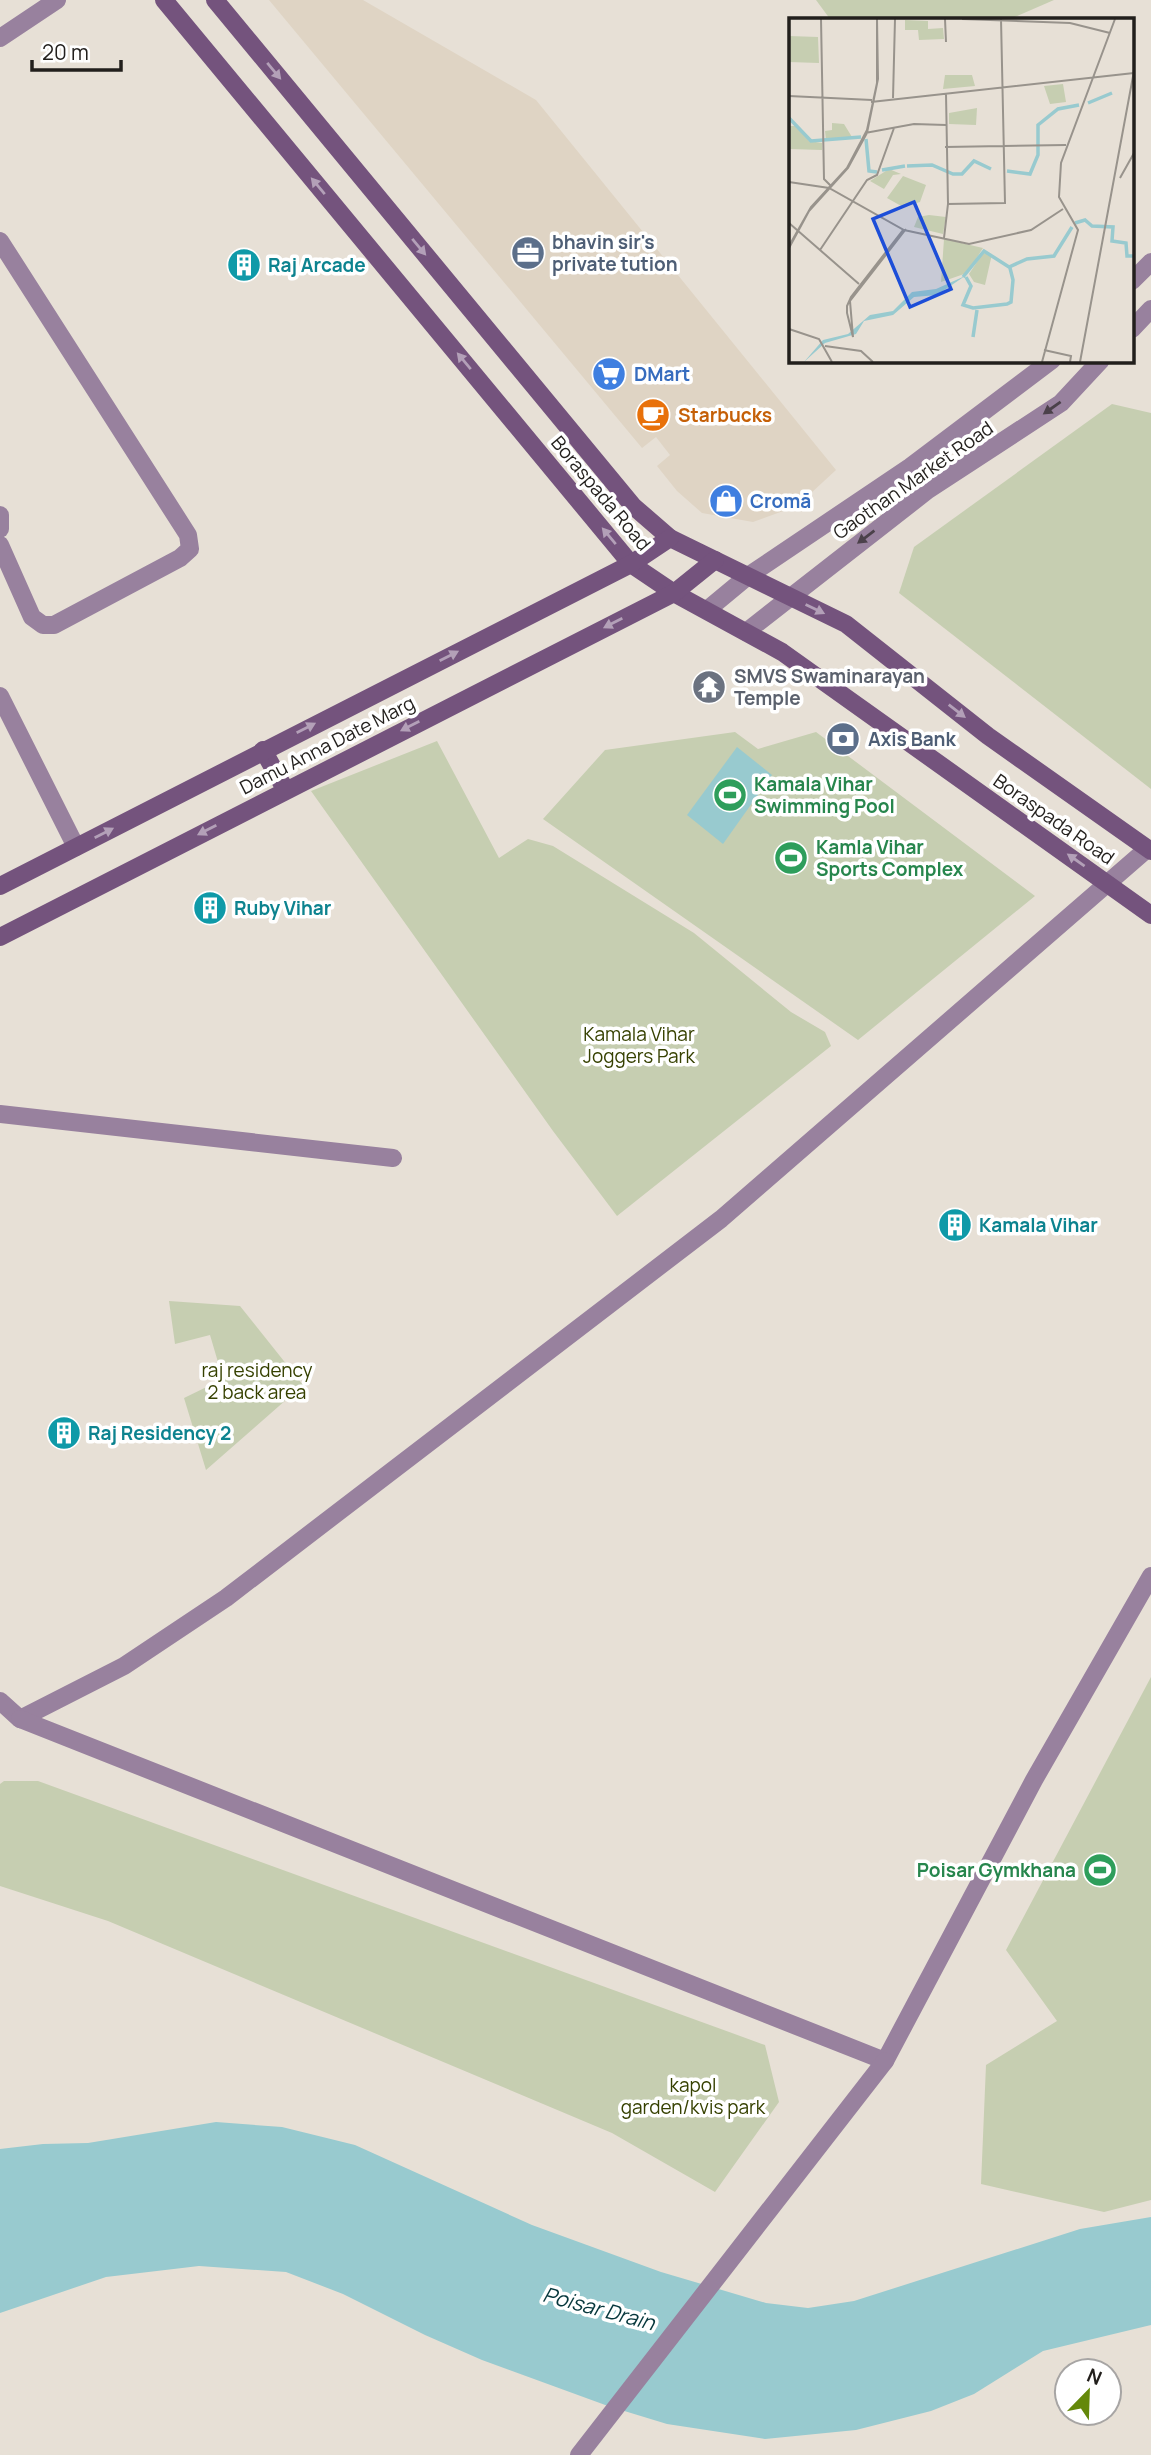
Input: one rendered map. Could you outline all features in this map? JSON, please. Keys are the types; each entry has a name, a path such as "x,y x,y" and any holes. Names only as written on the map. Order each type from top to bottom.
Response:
{"main road":[{"name":"Boraspada Road","path":"164,0 631,564 674,593 782,652 1151,915"},
{"name":"Boraspada Road","path":"215,0 633,506 670,538 846,624 988,736 1149,850"},
{"name":"Damu Anna Date Marg","path":"0,886 631,564 670,538"},
{"path":"674,593 715,560"},
{"name":"Damu Anna Date Marg","path":"0,937 285,789 674,593"},
{"path":"263,750 285,789"}],"street":[{"path":"0,38 57,0"},
{"path":"0,240 188,535 190,549 180,558 54,625 43,625 33,617 0,545"},
{"path":"1134,280 1151,262"},
{"name":"Gaothan Market Road","path":"707,610 748,576 933,450 1049,362"},
{"name":"Gaothan Market Road","path":"746,632 789,596 952,474 1061,403 1099,362"},
{"path":"933,450 952,474"},
{"path":"0,516 0,529"},
{"path":"0,696 76,847"},
{"path":"20,1719 124,1666 226,1598 721,1219 1107,882 1149,850"},
{"path":"0,1114 393,1158"},
{"path":"579,2455 886,2061 1034,1780 1151,1576"},
{"path":"0,1701 20,1719 886,2061"}],"shaded area":[{"path":"269,0 363,0 536,100 836,470 797,506 753,522 702,513 677,491 657,466 670,455 656,437 642,448"}],"green space":[{"path":"816,0 1054,0 1012,18 829,18"},
{"path":"1112,404 1151,413 1151,789 899,593 914,547"},
{"name":"Kamla Vihar Sports Complex","path":"735,732 758,749 816,732 1035,896 858,1040 543,819 605,750"},
{"name":"Kamala Vihar Joggers Park","path":"437,741 499,858 528,839 553,846 694,933 791,1012 825,1032 831,1046 617,1216 553,1131 311,791"},
{"name":"raj residency 2 back area","path":"169,1301 240,1306 303,1385 206,1470 184,1398 223,1379 210,1335 175,1344"},
{"name":"Poisar Gymkhana","path":"1151,1677 1151,2200 1104,2212 981,2184 986,2065 1057,2021 1006,1950"},
{"name":"kapol garden/kvis park","path":"4,1781 38,1781 765,2045 779,2102 715,2192 612,2133 108,1921 0,1886 0,1784"}],"water":[{"name":"Kamala Vihar Swimming Pool","path":"737,747 772,775 723,844 687,815"},
{"name":"Poisar Drain","path":"216,2122 282,2127 355,2145 532,2225 661,2272 766,2303 808,2308 854,2301 1080,2229 1151,2217 1151,2325 1043,2351 974,2394 931,2411 856,2430 765,2439 667,2424 608,2406 482,2360 343,2294 286,2272 199,2266 106,2277 0,2313 0,2149 88,2143"}],"place":[{"name":"bhavin sir's private tution","path":"528,253"},
{"name":"Raj Arcade","path":"244,265"},
{"name":"DMart","path":"609,374"},
{"name":"Starbucks","path":"653,415"},
{"name":"Cromā","path":"726,501"},
{"name":"SMVS Swaminarayan Temple","path":"709,687"},
{"name":"Axis Bank","path":"843,739"},
{"name":"Kamala Vihar Swimming Pool","path":"730,795"},
{"name":"Kamla Vihar Sports Complex","path":"791,858"},
{"name":"Ruby Vihar","path":"210,908"},
{"name":"Kamala Vihar","path":"955,1225"},
{"name":"Raj Residency 2","path":"64,1433"},
{"name":"Poisar Gymkhana","path":"1100,1870"}]}
